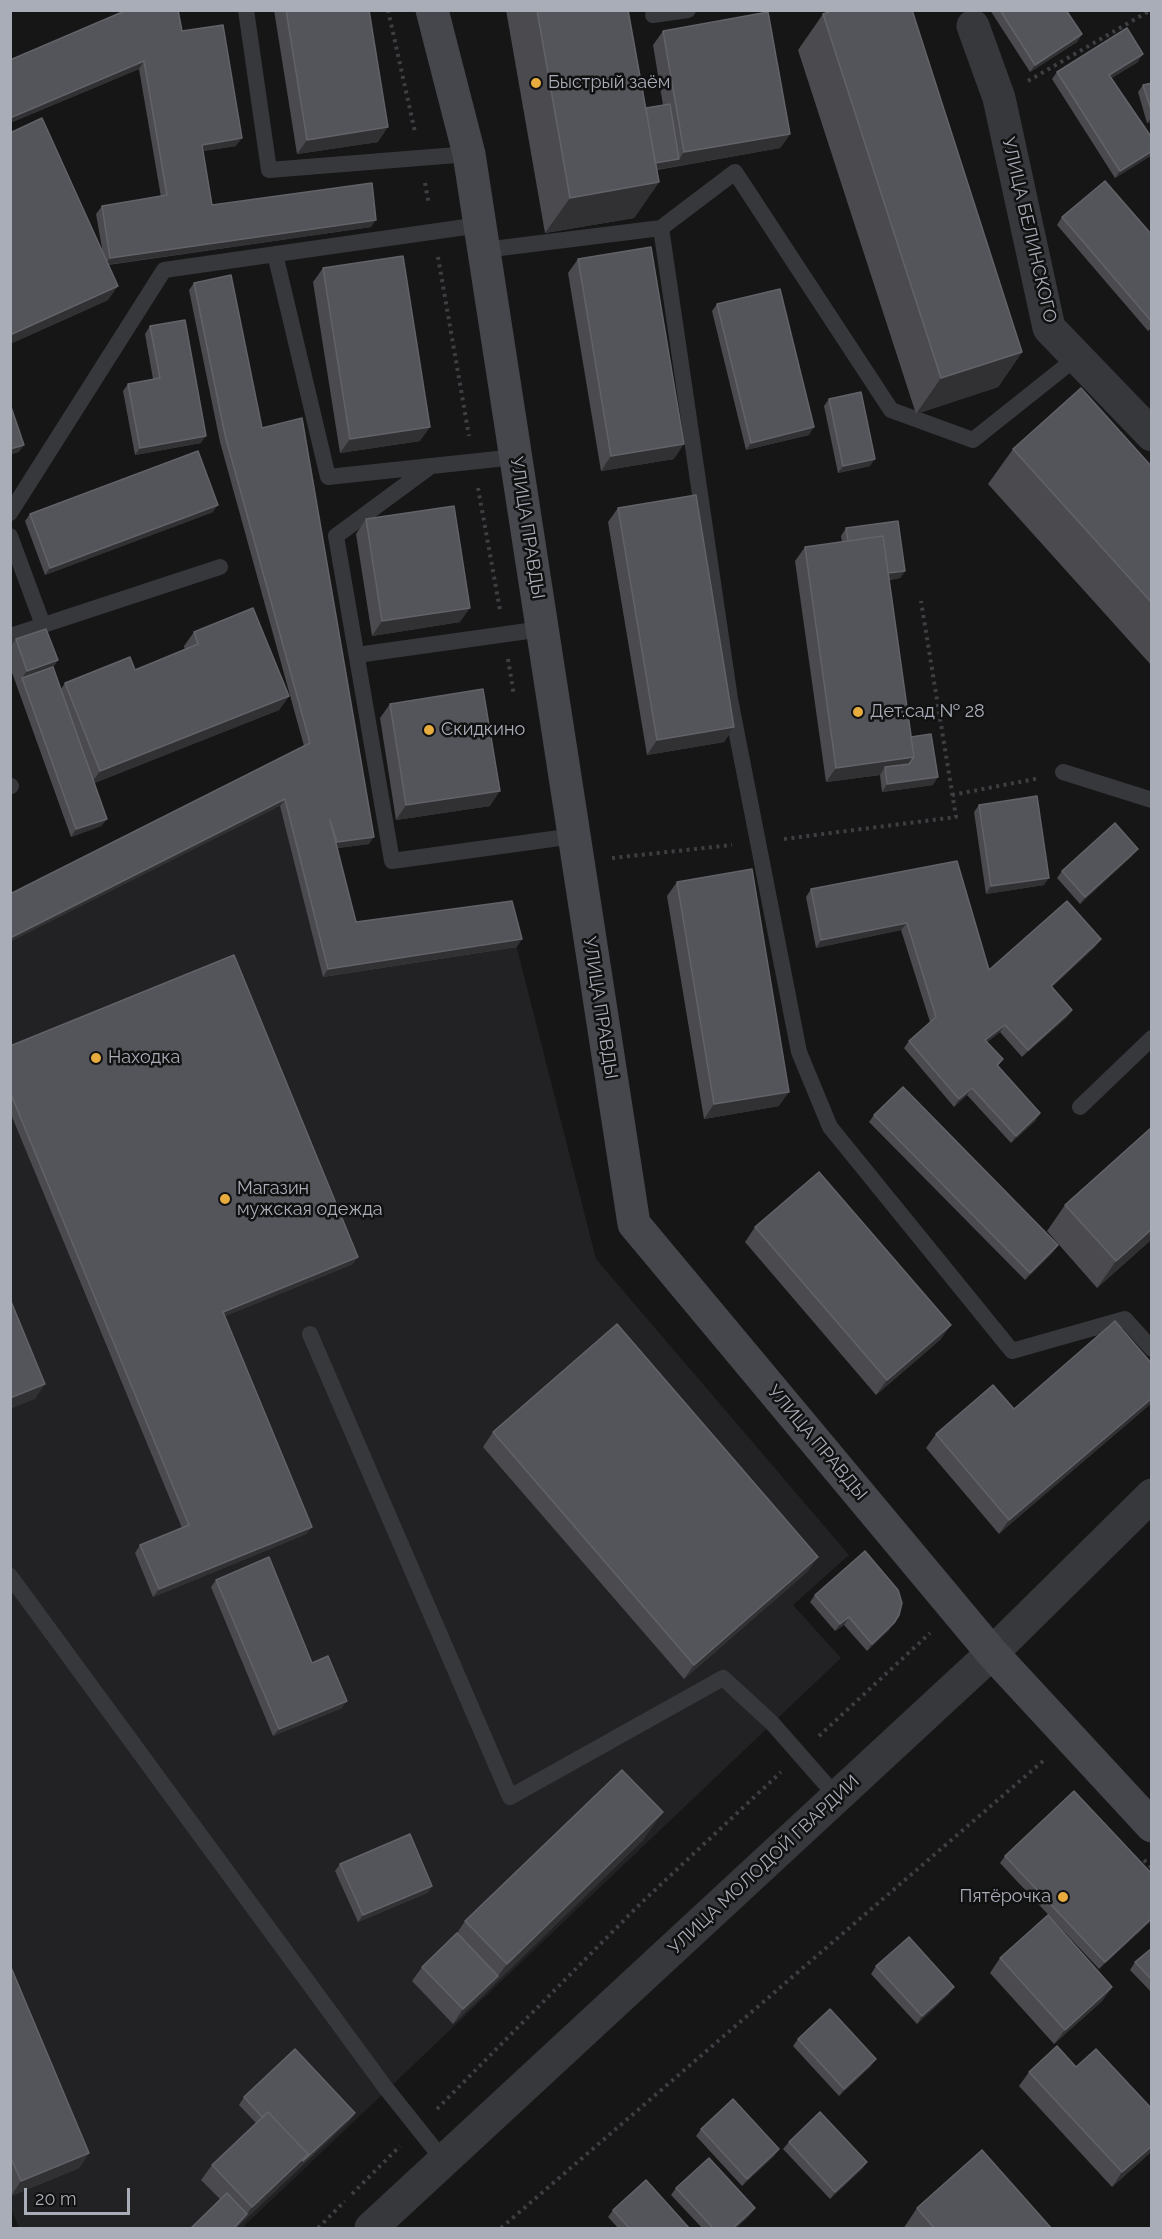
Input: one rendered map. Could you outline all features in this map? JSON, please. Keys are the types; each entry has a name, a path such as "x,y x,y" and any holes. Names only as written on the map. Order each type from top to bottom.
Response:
{"street":[{"name":"УЛИЦА ПРАВДЫ","path":"432,10 469,154 634,1224 992,1653 1152,1826"},
{"name":"УЛИЦА БЕЛИНСКОГО","path":"973,26 999,98 1049,328 1152,435"},
{"name":"УЛИЦА МОЛОДОЙ ГВАРДИИ","path":"371,2229 992,1653 1152,1495"}],"lane":[{"path":"246,10 269,170 469,154"},
{"path":"653,15 688,10"},
{"path":"10,513 164,270 434,231 482,238 662,228 735,172 891,410 973,440 1077,358"},
{"path":"662,228 730,699 799,1052 830,1127 1012,1351 1125,1319 1152,1349"},
{"path":"275,254 328,477 516,457"},
{"path":"431,466 336,536 392,861 576,849"},
{"path":"10,536 43,625"},
{"path":"10,636 220,567"},
{"path":"357,655 542,629"},
{"path":"1063,772 1152,800"},
{"path":"1080,1107 1152,1038"},
{"path":"310,1334 510,1797 723,1678 772,1723 837,1797"},
{"path":"10,1576 385,2087 444,2161"}],"path":[{"path":"388,10 421,158 516,703"},
{"path":"999,98 1151,10"},
{"path":"576,849 758,843 956,816 921,601"},
{"path":"952,795 1063,772"},
{"path":"318,2229 641,1903 933,1631"},
{"path":"501,2229 1049,1756"},
{"path":"1144,1860 1152,1868"}],"shaded area":[{"path":"305,751 351,929 507,909 596,1259 849,1555 793,1605 841,1658 242,2228 19,2228 11,2209 11,899"}],"building":[{"path":"127,10 178,10 182,31 223,25 242,138 202,145 212,205 372,183 376,220 110,258 102,206 167,195 144,61 10,118 10,60"},
{"path":"286,10 369,10 388,127 307,140"},
{"path":"537,10 628,10 659,182 570,198"},
{"path":"834,10 912,10 1022,352 941,378 823,14"},
{"path":"1000,10 1066,10 1082,34 1035,65"},
{"path":"768,12 790,134 684,152 663,31"},
{"path":"1127,28 1143,54 1109,75 1152,138 1152,151 1120,171 1057,72"},
{"path":"1152,83 1152,113 1143,85"},
{"path":"670,104 679,159 655,163 646,108"},
{"path":"42,118 118,286 10,335 10,133"},
{"path":"1105,181 1152,235 1152,322 1062,217"},
{"path":"651,247 684,444 611,456 578,259"},
{"path":"403,256 430,427 350,439 323,268"},
{"path":"231,275 262,428 302,418 374,837 337,842 330,820 356,922 512,901 522,939 328,969 285,799 10,938 10,894 310,743 225,435 194,283"},
{"path":"780,289 814,427 751,443 717,304"},
{"path":"185,320 206,436 140,448 128,384 160,378 150,326"},
{"path":"1081,388 1152,467 1152,603 1013,449"},
{"path":"861,392 875,459 843,466 829,399"},
{"path":"10,404 24,445 10,449"},
{"path":"198,451 218,505 50,568 30,514"},
{"path":"696,495 734,727 657,740 618,508"},
{"path":"454,506 470,608 382,621 366,519"},
{"path":"898,521 905,571 888,573 883,536 848,541 846,528"},
{"path":"883,536 914,757 836,768 805,547"},
{"path":"253,608 289,696 100,771 65,683 130,657 135,670 198,644 194,632"},
{"path":"46,629 58,660 27,671 16,639"},
{"path":"53,667 107,819 76,829 22,678"},
{"path":"483,689 500,791 406,805 390,704"},
{"path":"931,734 938,777 887,784 885,767 909,764 914,757 911,737"},
{"path":"1037,796 1049,878 991,886 979,805"},
{"path":"1115,823 1138,849 1085,897 1062,871"},
{"path":"957,861 989,970 1067,901 1101,939 1051,986 1072,1010 1028,1050 1005,1025 985,1040 1003,1059 997,1065 1040,1113 1016,1136 972,1088 959,1099 909,1041 936,1017 907,923 821,940 811,889"},
{"path":"752,869 789,1092 714,1104 677,882"},
{"path":"234,955 358,1257 223,1312 312,1527 159,1589 140,1545 189,1525 10,1092 10,1046"},
{"path":"903,1087 1058,1245 1030,1273 874,1115"},
{"path":"1152,1127 1152,1229 1116,1261 1065,1205"},
{"path":"819,1172 951,1325 887,1380 755,1227"},
{"path":"10,1299 45,1384 10,1398"},
{"path":"1115,1321 1152,1364 1152,1398 1009,1520 936,1434 993,1385 1014,1409"},
{"path":"617,1324 818,1557 694,1665 493,1432"},
{"path":"865,1551 898,1590 902,1603 894,1623 872,1644 849,1617 840,1624 815,1595"},
{"path":"269,1557 312,1663 328,1656 347,1701 279,1729 216,1580"},
{"path":"622,1770 663,1812 507,1964 465,1921"},
{"path":"1074,1791 1152,1874 1152,1918 1105,1962 1005,1856"},
{"path":"410,1834 432,1886 363,1915 340,1864"},
{"path":"1048,1915 1112,1987 1065,2030 1000,1958"},
{"path":"457,1933 498,1976 463,2009 422,1967"},
{"path":"909,1937 954,1987 922,2016 876,1966"},
{"path":"1152,1948 1152,1980 1135,1962"},
{"path":"10,1965 89,2153 21,2181 10,2156"},
{"path":"830,2009 876,2059 844,2089 798,2039"},
{"path":"1057,2046 1076,2067 1096,2049 1152,2109 1152,2146 1122,2172 1029,2072"},
{"path":"295,2049 355,2113 303,2161 308,2154 268,2112 262,2117 244,2097"},
{"path":"733,2099 779,2149 747,2179 701,2129"},
{"path":"268,2112 308,2154 252,2207 212,2165"},
{"path":"820,2112 867,2162 835,2192 789,2142"},
{"path":"982,2150 1052,2229 935,2229 917,2208"},
{"path":"709,2158 755,2208 732,2229 714,2229 676,2188"},
{"path":"646,2180 690,2229 630,2229 613,2210"},
{"path":"227,2193 247,2214 233,2229 190,2229"}],"place":[{"name":"Быстрый заём","path":"536,83"},
{"name":"Дет.сад № 28","path":"858,712"},
{"name":"Скидкино","path":"429,730"},
{"name":"Находка","path":"96,1058"},
{"name":"Магазин мужская одежда","path":"225,1199"},
{"name":"Пятёрочка","path":"1063,1897"}]}
